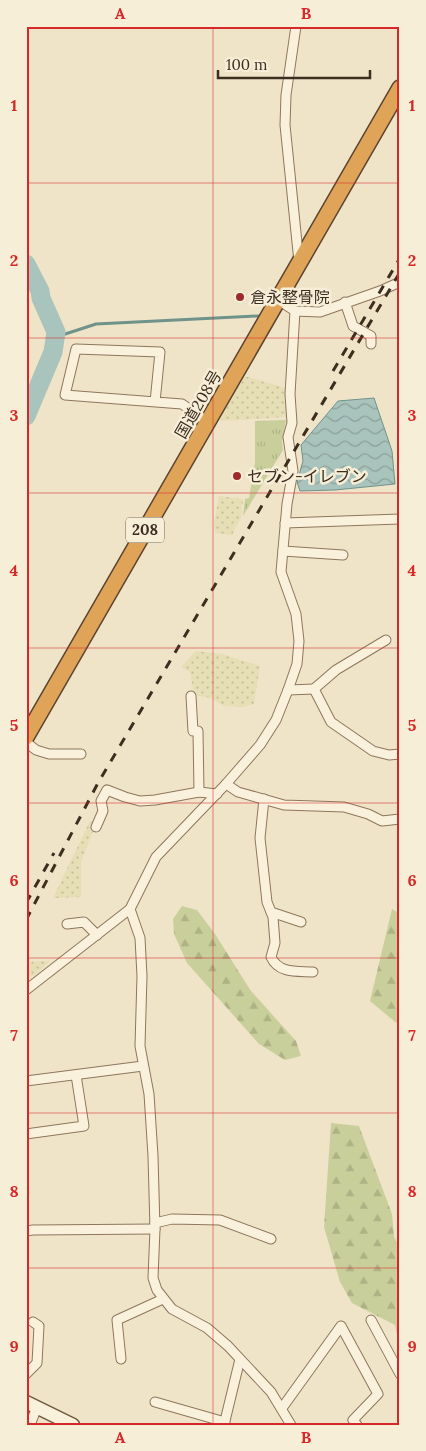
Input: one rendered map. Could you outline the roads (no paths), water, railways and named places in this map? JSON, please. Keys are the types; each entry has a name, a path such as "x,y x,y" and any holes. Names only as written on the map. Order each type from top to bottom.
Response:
{"highway":[{"name":"国道208号","path":"26,737 400,88"}],"street":[{"path":"296,26 286,95 285,125 299,263"},
{"path":"278,300 295,311 320,312 400,282"},
{"path":"345,302 353,326 371,336 371,344"},
{"path":"26,990 130,909 156,857 217,794 260,745 276,720 288,690 297,664 299,641 296,614 281,572 285,524 293,471 288,437 292,422 290,394 295,311"},
{"path":"155,402 160,352 76,349 66,395 155,402 182,404 208,422"},
{"path":"285,524 400,519"},
{"path":"283,551 343,555"},
{"path":"288,690 314,689 336,670 386,640"},
{"path":"314,689 331,722 373,751 389,755 400,754"},
{"path":"191,696 193,731 198,731 199,792"},
{"path":"26,742 36,750 49,754 81,754"},
{"path":"226,784 238,792 284,805 344,807 368,814 382,821 400,819"},
{"path":"96,827 103,811 101,801 107,790 140,801 199,792 217,794"},
{"path":"264,799 260,838 267,902 271,912 275,943 271,957 274,965 283,969 313,972"},
{"path":"130,909 140,938 142,976 140,1046 148,1094 154,1156 155,1226 153,1278 163,1300 172,1309 207,1328 228,1346 271,1392 291,1425"},
{"path":"271,912 301,922"},
{"path":"67,924 84,922 96,936"},
{"path":"26,1081 143,1066"},
{"path":"26,1134 84,1126 76,1075"},
{"path":"26,1231 155,1226 172,1219 220,1220 270,1239"},
{"path":"121,1360 117,1320 163,1300"},
{"path":"371,1320 400,1374"},
{"path":"26,1374 37,1363 39,1326 33,1322"},
{"path":"282,1408 341,1326 378,1394 353,1420 356,1425"},
{"path":"155,1402 225,1423 240,1359"},
{"path":"30,1425 31,1404 73,1425"}],"water":[{"path":"374,398 392,451 395,484 335,490 300,491 297,482 303,461 301,445 338,401"}],"waterway":[{"path":"26,264 40,291 41,298 56,332 53,352 26,416"},
{"path":"56,337 96,324 258,316"}],"railway":[{"path":"333,371 400,258"},
{"path":"26,920 98,783 400,272"},
{"path":"26,903 54,853"}],"place":[{"name":"倉永整骨院","path":"240,297"},
{"name":"セブン-イレブン","path":"237,476"}]}
